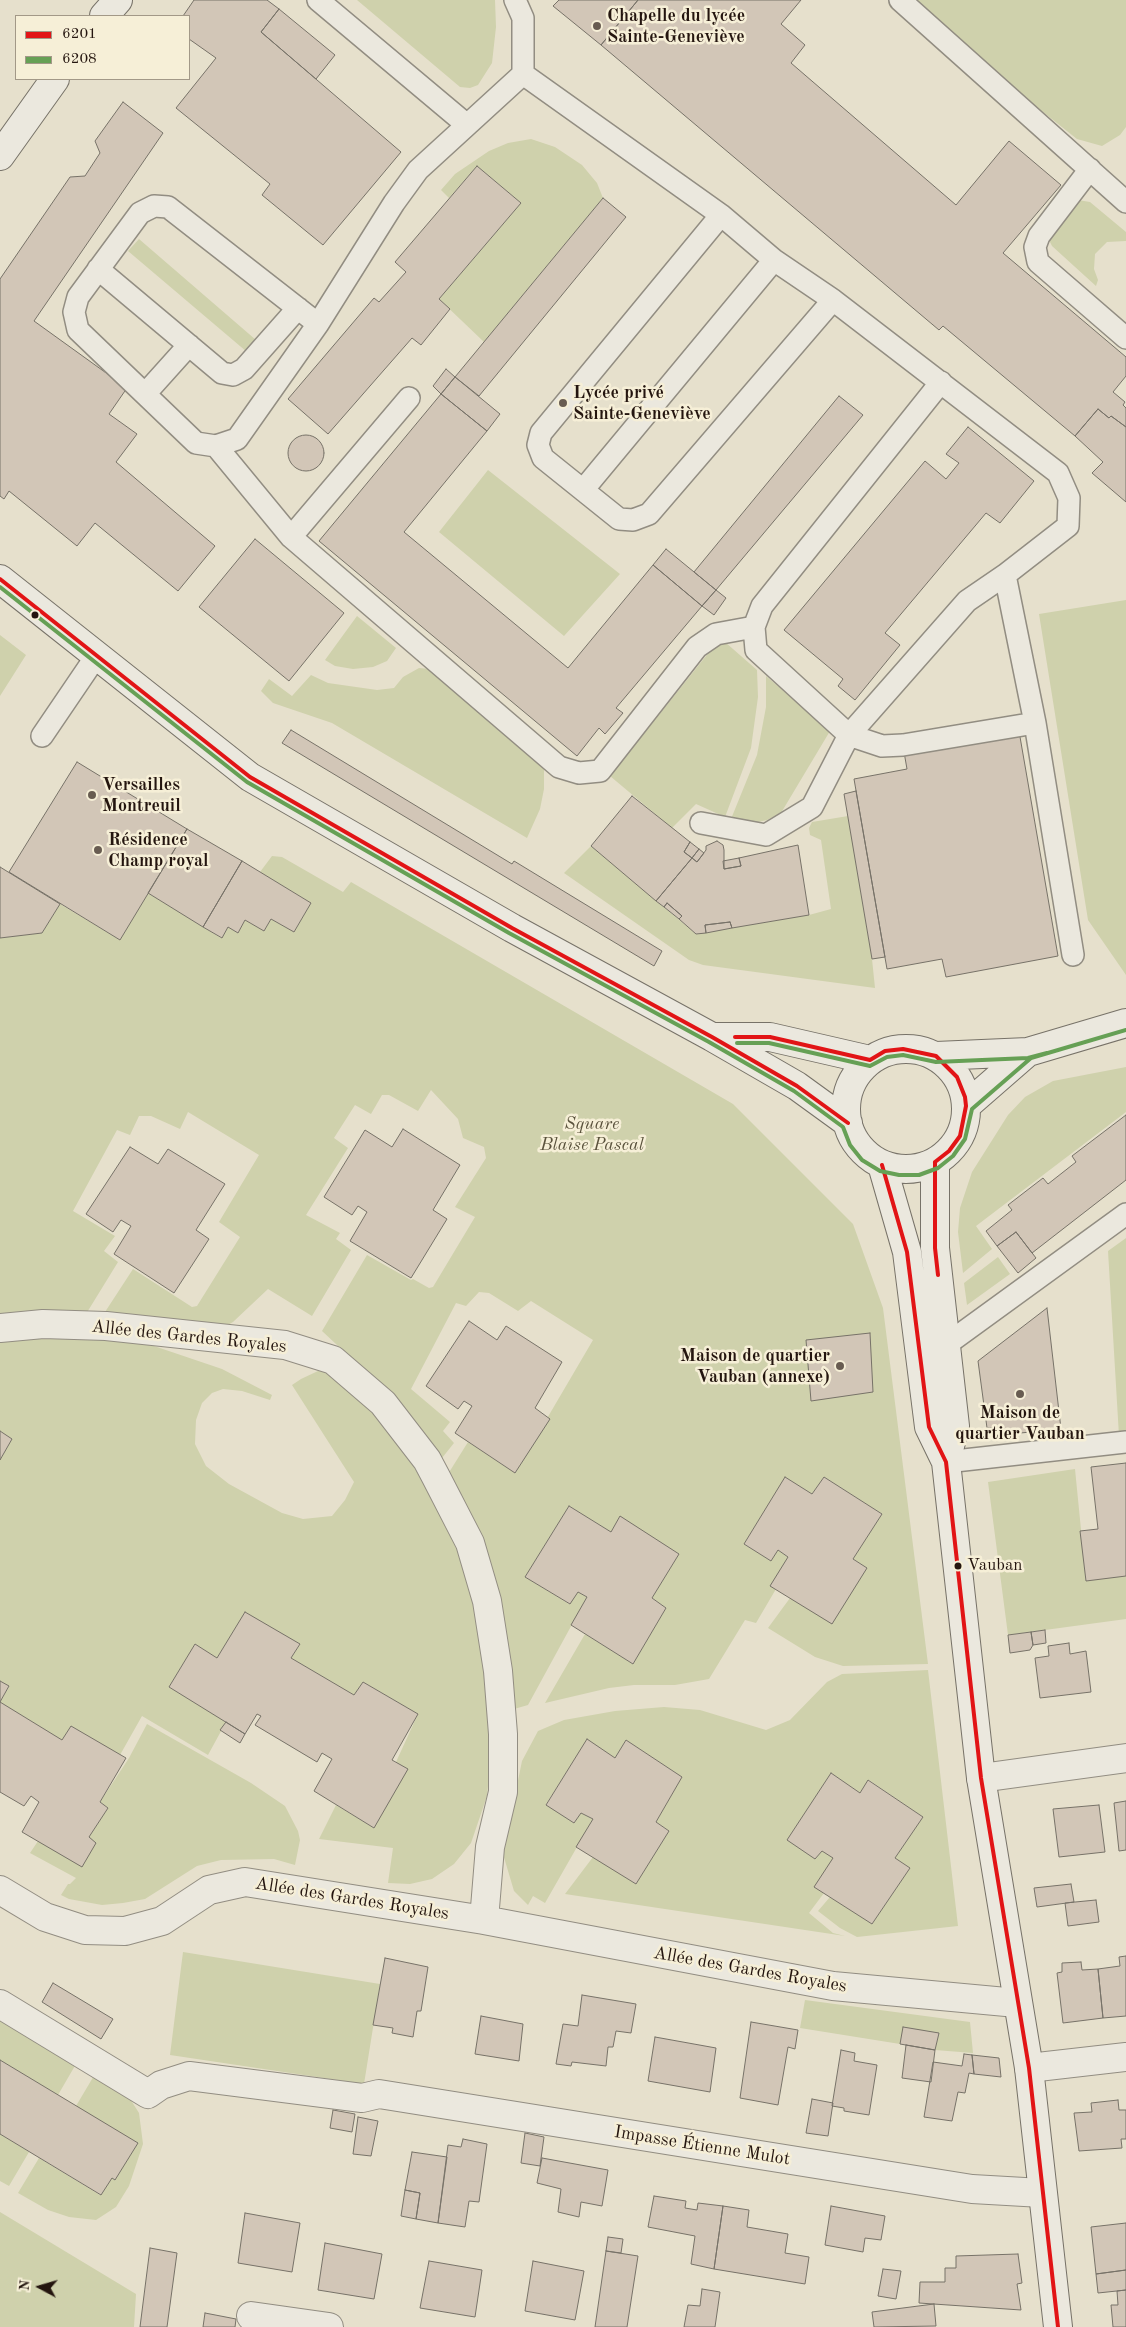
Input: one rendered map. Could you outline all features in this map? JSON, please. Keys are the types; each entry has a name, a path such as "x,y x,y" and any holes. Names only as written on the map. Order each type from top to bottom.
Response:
{"main road":[{"path":"105,15 118,0"},
{"path":"0,128 53,80"},
{"path":"0,156 53,80"},
{"path":"0,579 250,777 512,928 712,1037 797,1086 848,1123"},
{"path":"936,1056 957,1077 965,1097 966,1106 960,1136 950,1151 935,1162 918,1169 900,1170 882,1165 867,1156 856,1142 848,1123 846,1106 850,1085 859,1072 870,1060 885,1051 903,1049 936,1056 1028,1052 1126,1022"},
{"path":"712,1037 770,1037 870,1060"},
{"path":"966,1106 1028,1052"},
{"path":"935,1162 935,1248 929,1427 946,1462 981,1778 1029,2068 1058,2327"},
{"path":"882,1165 908,1252 932,1343"},
{"name":"Allée des Gardes Royales","path":"0,1328 43,1324 106,1326 285,1345 333,1360 383,1403 431,1468 470,1543 487,1601 498,1671 503,1734 503,1792 490,1847 484,1920"},
{"path":"981,1778 1126,1758"},
{"name":"Allée des Gardes Royales","path":"0,1890 45,1917 85,1930 126,1931 162,1921 209,1890 245,1882 484,1920 833,1986 1017,2003"},
{"name":"Impasse Étienne Mulot","path":"0,2004 148,2094 161,2086 188,2076 362,2098 379,2094 972,2189 1042,2193"},
{"path":"1029,2068 1126,2056"},
{"path":"251,2316 329,2327"}],"lane":[{"path":"318,0 467,125"},
{"path":"318,324 168,207 154,206 140,213 78,297 74,312 78,330 196,443 216,446 237,440 318,324 394,203 418,170 523,74 523,18 515,0"},
{"path":"900,0 1126,202"},
{"path":"523,74 721,216 774,260 833,300 941,382 1058,473 1070,498 1068,526 1005,575 967,601 849,735 812,807 766,835 701,823"},
{"path":"1090,168 1039,236 1035,247 1038,262 1126,338"},
{"path":"721,216 541,432 538,445 543,458 619,519 634,520 649,514 833,300"},
{"path":"583,490 774,260"},
{"path":"98,269 222,373 233,375 244,369 298,308"},
{"path":"145,394 189,345"},
{"path":"941,382 762,606 754,627 756,650 849,735 882,746 902,745 1035,722"},
{"path":"291,537 409,398"},
{"path":"216,446 291,537 559,767 579,773 600,771 697,647 716,634 754,627"},
{"path":"1005,575 1035,722 1073,955"},
{"path":"42,736 97,655"},
{"path":"932,1343 954,1339 1126,1214"},
{"path":"946,1462 1126,1442"}],"green space":[{"path":"357,0 495,0 496,27 492,63 478,85 470,88 460,87"},
{"path":"917,0 1126,0 1126,127 1120,135 1102,146 1077,139 1038,108"},
{"path":"531,139 555,147 582,165 597,183 603,198 484,342 439,299 521,203 477,166 449,198 441,190 455,174 489,151 508,143"},
{"path":"1078,200 1090,202 1126,232 1126,241 1107,242 1095,254 1094,269 1098,280 1096,286 1052,246 1049,240"},
{"path":"139,239 256,340 247,352 128,251"},
{"path":"488,470 620,574 564,636 439,532"},
{"path":"1126,600 1126,975 1088,920 1039,614"},
{"path":"357,616 396,648 387,661 373,667 353,669 335,666 325,660"},
{"path":"0,635 26,655 0,696"},
{"path":"725,642 757,670 758,697 751,748 725,817 696,804 672,828 610,776 714,646"},
{"path":"419,668 430,669 544,767 544,789 540,809 527,838 332,723 273,703 261,691 269,679 292,696 311,675 328,683 377,690 394,688 403,677"},
{"path":"766,676 830,731 781,813 767,820 754,823 731,819 757,755 766,707"},
{"path":"848,816 872,959 875,988 703,965 689,960 564,873 591,846 696,934 809,915 831,909 821,840 810,835 809,828 812,822"},
{"name":"Square Blaise Pascal","path":"272,856 282,857 343,892 351,882 733,1104 853,1224 883,1308 928,1664 843,1666 815,1657 768,1628 790,1598 867,1568 853,1559 882,1514 824,1477 812,1494 785,1478 744,1544 771,1561 778,1550 788,1557 776,1589 756,1623 745,1620 709,1679 675,1685 634,1685 609,1688 545,1703 585,1634 633,1664 666,1608 652,1598 679,1554 620,1517 611,1532 569,1506 525,1577 569,1604 578,1592 587,1597 528,1705 514,1709 448,1474 468,1442 515,1473 593,1340 531,1301 518,1311 489,1293 479,1292 466,1306 456,1303 411,1389 450,1422 443,1431 454,1443 438,1463 365,1371 322,1331 367,1255 411,1280 413,1279 429,1288 433,1287 475,1217 455,1207 486,1158 484,1147 463,1138 458,1119 431,1090 418,1111 389,1095 382,1095 371,1114 355,1105 334,1138 348,1148 306,1215 340,1233 336,1239 351,1250 312,1316 268,1289 233,1322 219,1330 105,1312 133,1269 192,1307 197,1306 240,1237 219,1222 259,1155 188,1112 180,1129 151,1116 139,1116 130,1135 117,1130 73,1211 115,1236 104,1251 118,1262 86,1314 0,1319 0,938 42,933 60,904 120,940 148,893 221,938 228,927 238,933 245,920 264,931 271,919 294,932 311,903 260,872"},
{"path":"1126,1067 1126,1112 976,1226 992,1249 963,1273 958,1232 960,1208 972,1172 1008,1115 1025,1097 1053,1081"},
{"path":"1126,1238 1126,1435 1119,1436 1108,1251"},
{"path":"998,1257 1010,1274 967,1305 964,1283"},
{"path":"42,1335 126,1339 154,1346 222,1369 272,1395 270,1400 242,1391 223,1389 212,1393 202,1403 196,1420 195,1444 206,1466 229,1484 282,1513 303,1519 332,1516 345,1500 354,1482 292,1385 301,1379 318,1371 335,1370 347,1380 404,1449 455,1540 477,1600 493,1735 487,1796 471,1843 454,1864 432,1879 410,1884 388,1883 393,1848 319,1839 336,1805 374,1828 396,1762 418,1714 363,1682 354,1695 291,1658 300,1645 245,1613 217,1658 195,1644 169,1687 226,1722 208,1755 142,1716 120,1755 71,1726 62,1740 0,1702 9,1687 0,1681 0,1460 12,1439 0,1431 0,1340"},
{"path":"1075,1469 1086,1580 1126,1576 1126,1619 1008,1635 988,1482"},
{"path":"928,1670 958,1926 857,1937 840,1928 818,1911 830,1897 872,1924 910,1868 895,1858 923,1817 869,1780 860,1793 831,1773 788,1839 815,1859 822,1851 834,1858 824,1893 809,1913 833,1933 845,1936 565,1894 593,1857 636,1884 669,1831 656,1822 682,1777 626,1740 615,1758 587,1740 546,1804 574,1823 581,1813 593,1819 545,1903 533,1896 528,1905 514,1891 503,1854 522,1761 538,1731 564,1720 615,1711 664,1707 700,1710 766,1730 790,1720 827,1682 842,1674"},
{"path":"147,1724 251,1783 285,1806 298,1831 300,1840 295,1865 274,1859 221,1860 197,1866 145,1899 123,1903 102,1905 69,1899 61,1895 68,1884 76,1878 30,1853 38,1841 89,1837 108,1808 100,1802 129,1758"},
{"path":"183,1952 380,1984 364,2084 170,2055"},
{"path":"805,2000 970,2022 973,2053 935,2050 939,2033 900,2044 800,2028"},
{"path":"0,2019 76,2064 58,2095 0,2060"},
{"path":"95,2074 127,2094 139,2113 143,2144 129,2186 116,2207 96,2220 69,2217 48,2210 18,2193 39,2158 100,2195 112,2178 115,2179 138,2143 76,2106"},
{"path":"0,2134 29,2152 9,2186 0,2181"},
{"path":"0,2212 136,2294 134,2327 0,2327"}],"building":[{"path":"194,0 267,0 279,9 261,32 401,152 323,245 262,195 270,184 176,108 216,58 190,40 190,15 184,15"},
{"name":"Chapelle du lycée Sainte-Geneviève","path":"559,0 638,0 601,45 553,6"},
{"path":"638,0 801,0 781,24 805,45 791,63 956,205 1009,141 1061,185 1003,253 1126,357 1126,376 1113,392 1125,402 1123,405 1126,408 1126,427 1111,416 1109,418 1098,409 1075,436 943,326 939,330 601,45"},
{"path":"279,9 335,55 316,79 261,32"},
{"path":"123,102 163,133 34,321 127,388 109,414 137,434 116,462 215,546 178,591 95,523 77,546 9,491 4,499 0,496 0,279 70,177 85,176 100,153 95,141"},
{"path":"477,166 521,203 439,299 450,309 421,345 412,338 328,434 288,399 374,298 379,302 406,272 395,262"},
{"path":"603,198 626,217 479,396 455,377"},
{"path":"446,369 455,377 441,394 433,386"},
{"path":"455,377 500,414 487,431 441,394"},
{"path":"441,394 487,431 404,532 568,668 653,565 702,606 616,708 623,713 605,734 599,728 577,756 319,541"},
{"path":"839,396 863,415 716,590 694,572"},
{"path":"1098,409 1109,418 1111,416 1126,427 1126,502 1092,473 1103,462 1075,436"},
{"path":"968,427 1034,481 1000,523 986,513 885,633 900,645 855,700 838,686 843,679 784,630 925,461 946,479 959,463 946,454"},
{"path":"306,435 319,440 324,453 319,466 306,471 293,466 288,453 293,440"},
{"path":"255,539 344,613 289,681 199,607"},
{"path":"666,549 716,590 702,606 653,565"},
{"path":"716,590 726,598 714,615 702,606"},
{"path":"291,730 512,864 514,861 662,951 654,966 282,743"},
{"path":"1019,731 1058,956 946,977 942,959 887,969 854,779 907,769 904,752"},
{"name":"Résidence Champ royal","path":"77,762 187,829 120,940 9,872"},
{"path":"856,791 885,957 872,959 844,794"},
{"path":"632,796 690,842 684,852 692,858 656,901 591,846"},
{"path":"187,829 242,861 203,927 148,893"},
{"path":"717,841 723,845 724,869 741,866 739,858 798,845 809,915 732,928 730,922 705,925 706,933 696,934 679,919 682,916 667,903 664,907 656,901 692,858 697,862 706,850 706,846"},
{"path":"690,842 699,849 692,858 684,852"},
{"path":"699,849 704,853 697,862 692,858"},
{"path":"739,858 741,866 724,869 723,861"},
{"path":"242,861 311,903 294,932 271,919 264,931 245,920 238,933 228,927 222,938 203,927"},
{"path":"0,867 60,904 42,933 0,938"},
{"path":"667,903 682,916 679,919 664,907"},
{"path":"730,922 732,928 706,933 705,925"},
{"path":"1126,1115 1126,1180 1032,1253 1016,1232 997,1246 986,1231 1012,1210 1008,1205 1043,1178 1048,1184 1076,1162 1072,1156"},
{"path":"403,1129 460,1165 433,1210 447,1219 411,1278 350,1241 367,1212 358,1206 352,1215 324,1197 365,1130 392,1147"},
{"path":"130,1147 158,1164 168,1149 225,1184 196,1230 209,1239 174,1293 114,1254 131,1226 121,1220 113,1232 86,1214"},
{"path":"1016,1232 1036,1258 1018,1273 997,1246"},
{"name":"Maison de quartier Vauban","path":"1047,1308 1061,1429 1000,1435 999,1427 987,1428 978,1361"},
{"path":"469,1321 497,1340 506,1326 562,1362 535,1408 550,1419 515,1473 455,1433 472,1406 464,1401 458,1409 426,1386"},
{"name":"Maison de quartier Vauban (annexe)","path":"870,1333 873,1392 811,1401 806,1340"},
{"path":"0,1431 12,1439 0,1460"},
{"path":"1126,1463 1126,1576 1086,1581 1080,1531 1098,1529 1091,1467"},
{"path":"785,1477 812,1494 824,1477 882,1514 853,1559 867,1568 832,1624 770,1586 788,1557 778,1550 771,1561 744,1544"},
{"path":"569,1506 611,1532 620,1516 679,1554 652,1598 666,1608 633,1664 571,1625 587,1597 578,1592 570,1604 525,1577"},
{"path":"245,1612 300,1644 291,1658 354,1695 363,1682 418,1714 392,1760 408,1769 374,1828 314,1791 332,1759 322,1753 317,1762 255,1725 261,1716 257,1714 245,1734 169,1687 195,1644 217,1658"},
{"path":"1045,1630 1046,1643 1033,1645 1031,1632"},
{"path":"1031,1632 1033,1645 1030,1650 1010,1653 1008,1635"},
{"path":"1069,1643 1070,1654 1086,1651 1091,1692 1040,1698 1035,1658 1049,1656 1048,1646"},
{"path":"0,1681 9,1686 0,1702"},
{"path":"0,1702 62,1740 71,1726 126,1758 100,1802 108,1808 89,1837 96,1843 82,1867 22,1832 39,1802 31,1796 24,1806 0,1792"},
{"path":"226,1722 245,1734 240,1743 220,1730"},
{"path":"587,1739 615,1758 626,1740 682,1777 656,1822 669,1831 636,1884 576,1847 593,1819 581,1813 574,1823 546,1805"},
{"path":"831,1773 860,1793 868,1780 923,1817 895,1858 910,1868 872,1924 814,1887 833,1858 822,1851 815,1859 787,1840"},
{"path":"1126,1801 1126,1850 1119,1851 1114,1803"},
{"path":"1099,1805 1105,1852 1059,1857 1053,1809"},
{"path":"1071,1884 1074,1902 1037,1907 1034,1888"},
{"path":"1096,1900 1099,1922 1068,1926 1065,1903"},
{"path":"1126,1956 1126,2016 1103,2018 1098,1969 1120,1966 1119,1957"},
{"path":"385,1958 428,1967 421,2011 417,2011 413,2037 392,2033 393,2028 373,2025"},
{"path":"1081,1962 1082,1970 1098,1969 1103,2018 1063,2023 1057,1973 1062,1972 1062,1963"},
{"path":"53,1983 113,2019 101,2039 42,2002"},
{"path":"582,1995 636,2004 631,2033 616,2031 613,2047 608,2047 606,2066 572,2062 571,2066 556,2064 563,2024 578,2026"},
{"path":"481,2016 523,2024 519,2061 475,2054"},
{"path":"751,2022 798,2030 795,2049 788,2047 778,2105 740,2098"},
{"path":"903,2027 939,2033 935,2050 900,2044"},
{"path":"655,2037 716,2048 710,2092 648,2081"},
{"path":"906,2045 935,2050 931,2082 902,2078"},
{"path":"841,2050 855,2053 854,2061 877,2065 869,2115 844,2111 844,2108 832,2106"},
{"path":"964,2054 972,2055 974,2074 969,2073 965,2093 958,2092 952,2121 924,2117 933,2062 962,2066"},
{"path":"972,2055 999,2058 1001,2077 974,2074"},
{"path":"0,2060 138,2143 115,2180 112,2178 101,2195 0,2134"},
{"path":"812,2099 833,2103 828,2136 806,2133"},
{"path":"1118,2100 1119,2110 1126,2110 1126,2139 1121,2139 1122,2148 1079,2151 1074,2113 1092,2112 1091,2103"},
{"path":"333,2110 355,2114 352,2132 330,2128"},
{"path":"358,2117 378,2121 371,2156 353,2154"},
{"path":"525,2133 544,2137 540,2166 521,2163"},
{"path":"463,2139 487,2144 479,2202 469,2201 465,2227 438,2223 448,2145 461,2147"},
{"path":"412,2152 447,2157 438,2223 416,2219 420,2193 405,2190"},
{"path":"542,2158 608,2170 602,2206 581,2202 579,2217 558,2212 561,2189 537,2183"},
{"path":"405,2190 420,2193 416,2219 401,2216"},
{"path":"654,2196 686,2201 685,2208 697,2210 698,2203 723,2206 714,2269 691,2264 695,2236 648,2227"},
{"path":"723,2206 749,2210 747,2227 788,2234 785,2253 809,2257 805,2284 714,2269"},
{"path":"831,2206 885,2216 881,2240 865,2238 863,2252 825,2245"},
{"path":"245,2213 300,2223 292,2272 238,2263"},
{"path":"1126,2223 1126,2270 1096,2274 1091,2227"},
{"path":"608,2237 623,2239 621,2253 606,2251"},
{"path":"325,2243 382,2254 374,2299 318,2290"},
{"path":"150,2248 177,2253 167,2327 140,2327"},
{"path":"606,2251 638,2256 627,2327 595,2327"},
{"path":"1018,2254 1022,2283 1017,2284 1021,2310 919,2303 920,2282 945,2282 945,2268 956,2268 956,2256"},
{"path":"429,2261 482,2270 475,2317 420,2308"},
{"path":"533,2261 584,2271 575,2320 525,2311"},
{"path":"883,2269 901,2271 896,2299 878,2296"},
{"path":"1126,2270 1126,2290 1098,2293 1096,2274"},
{"path":"702,2289 720,2292 715,2327 684,2327 688,2305 700,2306"},
{"path":"1126,2290 1126,2327 1113,2327 1111,2305 1118,2305 1117,2291"},
{"path":"934,2304 936,2326 874,2327 872,2312"},
{"path":"205,2313 236,2319 235,2327 203,2327"}],"transit line":[{"name":"6201","path":"0,579 250,777 512,928 712,1037 797,1086 848,1123"},
{"name":"6208","path":"0,587 247,782 509,933 709,1042 794,1091 843,1127 850,1145 862,1160 880,1171 899,1175 919,1175 938,1168 953,1156 965,1139 972,1109 1031,1058 1126,1030"},
{"name":"6201","path":"735,1037 770,1037 870,1060"},
{"name":"6208","path":"737,1043 769,1043 870,1066 887,1057 903,1055 936,1062 1028,1058 1047,1053"},
{"name":"6201","path":"870,1060 885,1051 903,1049 936,1056 957,1077 965,1097 966,1106 960,1136 949,1151 935,1162"},
{"name":"6201","path":"935,1162 935,1248 938,1275"},
{"name":"6201","path":"882,1165 907,1252 929,1427 946,1462 981,1778 1029,2068 1058,2327"}],"place":[{"name":"Chapelle du lycée Sainte-Geneviève","path":"597,26"},
{"name":"Lycée privé Sainte-Geneviève","path":"563,403"},
{"name":"Versailles Montreuil","path":"92,795"},
{"name":"Résidence Champ royal","path":"98,850"},
{"name":"Maison de quartier Vauban (annexe)","path":"840,1366"},
{"name":"Maison de quartier Vauban","path":"1020,1394"},
{"name":"Vauban","path":"958,1566"}]}
